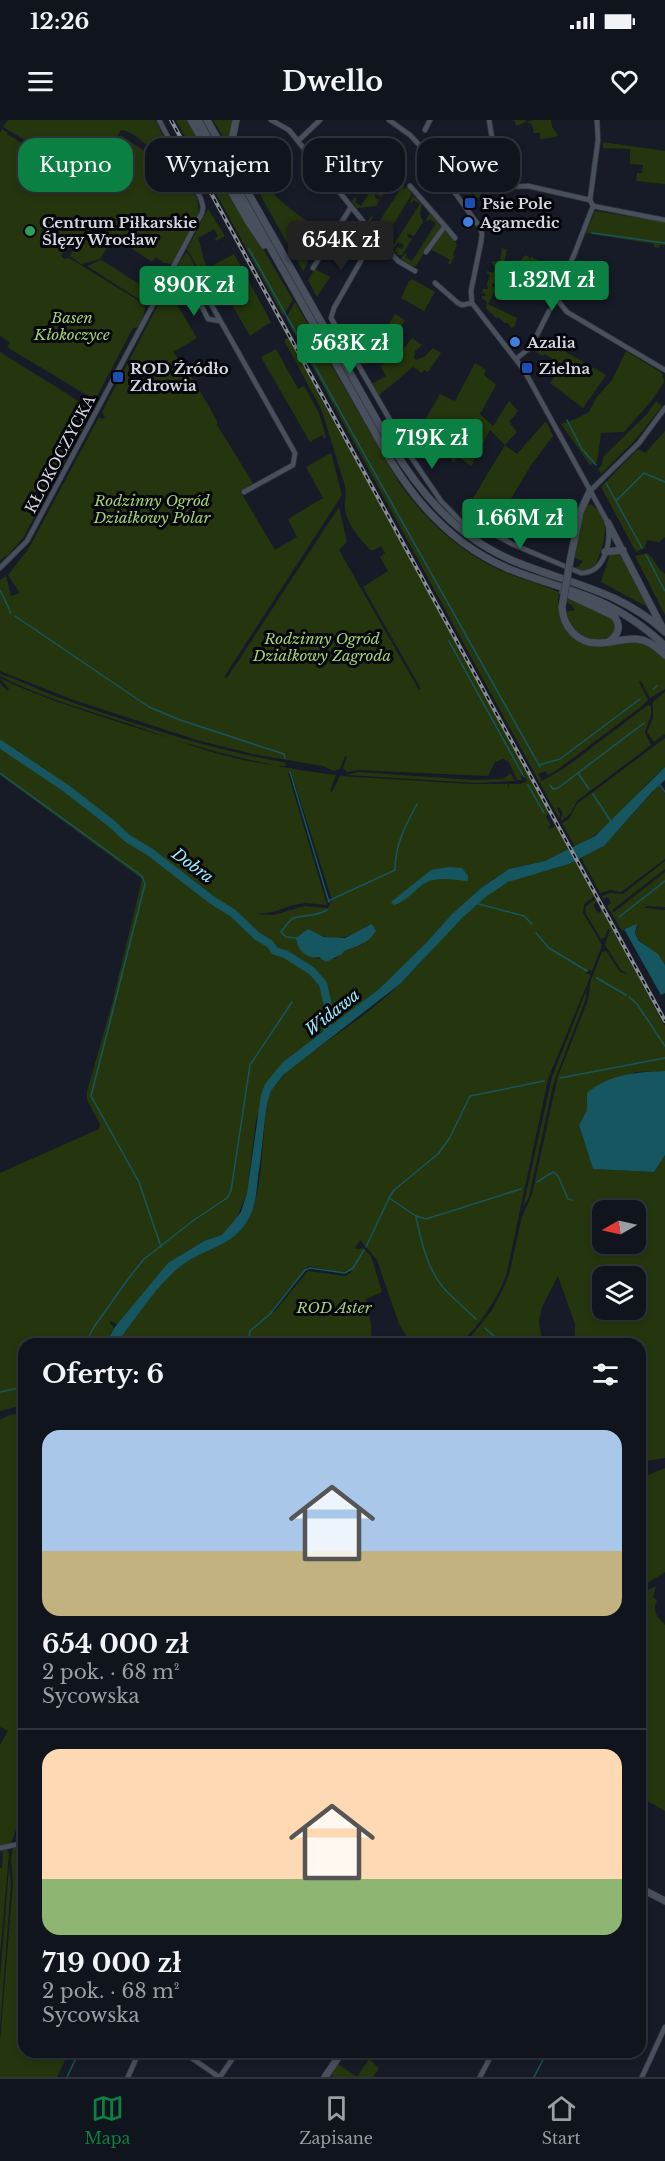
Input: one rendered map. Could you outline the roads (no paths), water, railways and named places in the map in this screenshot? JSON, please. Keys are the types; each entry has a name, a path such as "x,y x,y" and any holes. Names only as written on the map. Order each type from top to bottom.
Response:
{"main road":[{"path":"191,120 248,221 278,260"},
{"path":"198,120 391,460 419,502 440,525 471,548 508,568 580,593 611,607 644,628 665,646"},
{"path":"207,120 217,138"},
{"path":"232,138 237,120"},
{"path":"248,192 392,447 417,486 433,505 450,522 481,544 516,562 618,598 644,614 665,632"},
{"path":"590,491 584,503 570,561 562,608 564,620 575,634 587,641 642,640 655,646 665,655"},
{"path":"608,523 665,632"},
{"path":"605,552 623,550"},
{"path":"543,581 614,616 618,625 618,633 606,642"},
{"path":"646,1891 665,1901"},
{"path":"325,2077 338,2058"}],"street":[{"name":"KŁOKOCZYCKA","path":"0,568 27,541 202,213 201,199 159,120"},
{"path":"271,120 289,130 375,236 398,261 415,271"},
{"path":"298,141 320,120"},
{"path":"389,120 424,150 480,229 481,242 471,291 472,303 516,359 540,397 608,523 609,540 597,569 581,573 512,544 471,521 462,522"},
{"path":"398,127 403,120"},
{"path":"425,130 430,120"},
{"path":"489,120 493,138"},
{"path":"597,120 598,140 591,203 574,255 558,291 560,304 567,312 665,370"},
{"path":"410,186 455,238"},
{"path":"520,186 528,186 665,220"},
{"path":"313,268 351,207"},
{"path":"426,252 445,226"},
{"path":"375,236 334,308 331,318 390,420"},
{"path":"171,271 202,288 296,455 293,465 244,492"},
{"path":"190,283 208,319 220,321"},
{"path":"435,283 458,303 462,305 472,303"},
{"path":"516,359 531,347 549,311"},
{"path":"590,491 639,443 665,408"},
{"path":"392,447 407,451 438,497 481,544"},
{"path":"584,503 588,500 596,502"},
{"path":"0,1848 18,1844"},
{"path":"642,2077 665,2026"},
{"path":"128,2077 136,2058"},
{"path":"192,2058 219,2077 233,2058"},
{"path":"480,2077 490,2058"}],"water":[{"path":"665,767 665,780 604,846 569,864 508,882 487,896 463,917 400,984 283,1075 271,1091 267,1104 256,1197 247,1222 229,1240 176,1270 151,1296 120,1338 109,1338 168,1263 204,1241 222,1235 241,1212 247,1193 261,1095 265,1084 283,1062 379,989 452,914 481,888 509,869 545,861 595,836"},
{"path":"449,867 462,868 468,876 468,881 446,879 430,881 399,903 394,905 391,902 431,870"},
{"path":"372,924 376,931 369,939 326,962 319,957 307,955 301,950 296,938 308,929 324,937 345,938"},
{"path":"637,924 635,934 639,941 658,954 665,965 665,993 661,995 624,929"},
{"path":"665,1071 665,1155 654,1172 593,1169 579,1125 587,1110 587,1093 614,1078 634,1073"}],"waterway":[{"path":"592,233 665,243"},
{"path":"249,249 540,767"},
{"path":"567,420 582,449 596,465"},
{"path":"617,500 644,473 665,482"},
{"path":"606,483 642,548"},
{"path":"646,555 665,591"},
{"path":"0,590 11,613"},
{"path":"15,616 149,707 180,720 284,754 285,758"},
{"path":"449,641 524,777"},
{"path":"653,689 657,686"},
{"path":"539,765 560,759 640,699"},
{"path":"550,785 553,789 558,788 644,723"},
{"name":"Dobra","path":"0,744 67,789 127,838 150,852 212,900 233,913 257,936 270,944 275,951 285,954 312,971 323,984 329,1010 327,1034"},
{"path":"290,772 329,902"},
{"path":"0,773 142,876 145,884 91,1096 139,1182 161,1247"},
{"path":"578,773 589,789"},
{"path":"528,785 544,813"},
{"path":"660,785 665,792"},
{"path":"593,794 612,823"},
{"path":"328,901 395,870 399,844 417,804"},
{"path":"619,917 665,881"},
{"path":"475,903 524,916 532,924"},
{"path":"296,938 286,937 281,932 290,920 327,910"},
{"path":"536,933 549,948 587,971"},
{"path":"597,978 626,995"},
{"path":"629,997 637,1004 665,1046"},
{"path":"88,1338 144,1259 194,1220 227,1198 231,1191 250,1065 292,1002"},
{"path":"560,1078 665,1058"},
{"path":"389,1198 394,1190 438,1154 449,1139 470,1096 544,1081"},
{"path":"537,1182 553,1172 558,1176 568,1199 572,1200"},
{"path":"366,1247 389,1198 416,1216 426,1219 521,1189"},
{"path":"416,1217 432,1271 450,1295 476,1319"},
{"path":"248,1338 250,1331 270,1314 305,1270 310,1268 345,1273 353,1268 364,1250"},
{"path":"485,1328 496,1338"},
{"path":"0,1392 18,1388"},
{"path":"67,2077 76,2058"},
{"path":"534,2077 544,2058"}],"railway":[{"path":"171,120 665,1021"}],"place":[{"name":"Psie Pole","path":"470,203"},
{"name":"Agamedic","path":"468,222"},
{"name":"Centrum Piłkarskie Ślęzy Wrocław","path":"30,231"},
{"name":"Azalia","path":"515,342"},
{"name":"Zielna","path":"527,368"},
{"name":"ROD Źródło Zdrowia","path":"118,377"}],"park label":[{"name":"Basen Kłokoczyce","path":"72,326"},
{"name":"Rodzinny Ogród Działkowy Polar","path":"152,508"},
{"name":"Rodzinny Ogród Działkowy Zagroda","path":"322,646"},
{"name":"ROD Aster","path":"334,1307"}],"water label":[{"name":"Widawa","path":"332,1012"}]}
